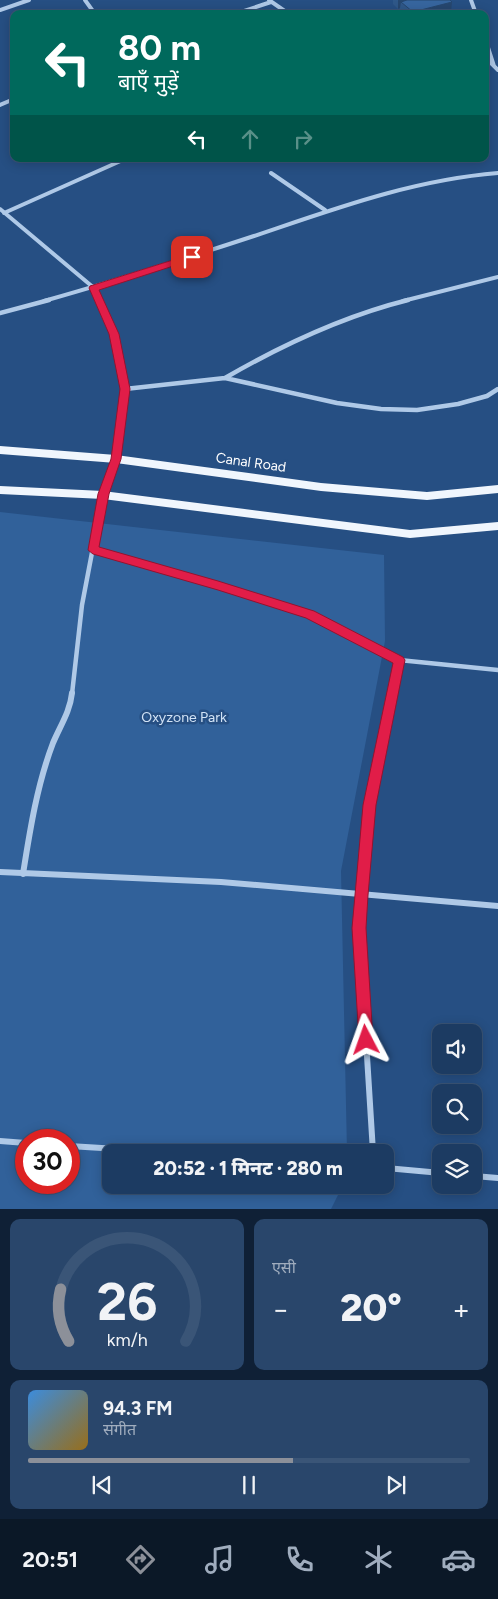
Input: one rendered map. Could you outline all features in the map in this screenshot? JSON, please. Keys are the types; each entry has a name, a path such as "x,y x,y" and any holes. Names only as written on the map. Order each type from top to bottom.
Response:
{"main road":[{"name":"Canal Road","path":"0,450 116,459 321,487 427,496 498,489"},
{"path":"0,490 35,493 104,494 410,534 498,526"}],"street":[{"path":"0,10 29,0"},
{"path":"246,10 270,1 283,10"},
{"path":"489,50 494,66"},
{"path":"489,62 498,70"},
{"path":"23,874 34,809 52,743 71,705 82,605 104,494 116,459 125,389 114,334 94,288 2,211 118,162"},
{"path":"271,173 325,210"},
{"path":"0,313 94,288 231,244 325,210 407,186 472,175 498,173"},
{"path":"224,378 273,350 379,307 498,276"},
{"path":"125,389 224,378 337,403 417,410 458,404 487,396 498,389"},
{"path":"93,550 218,585 310,615 399,660 498,670"},
{"path":"372,1144 359,928 370,805 399,660"},
{"path":"0,872 220,882 498,906"},
{"path":"0,1141 15,1142"},
{"path":"80,1147 102,1148"},
{"path":"394,1169 432,1172"},
{"path":"482,1177 498,1178"}],"green space":[{"name":"Oxyzone Park","path":"0,512 384,555 385,641 341,871 347,1144 102,1144 102,1194 338,1194 331,1209 0,1209"}],"building":[{"path":"407,0 450,0 452,2 421,10 411,10 401,2"}],"route":[{"path":"192,257 94,288 114,334 125,389 116,459 104,494 93,550 218,585 310,615 399,660 370,805 359,928 366,1040"}]}
